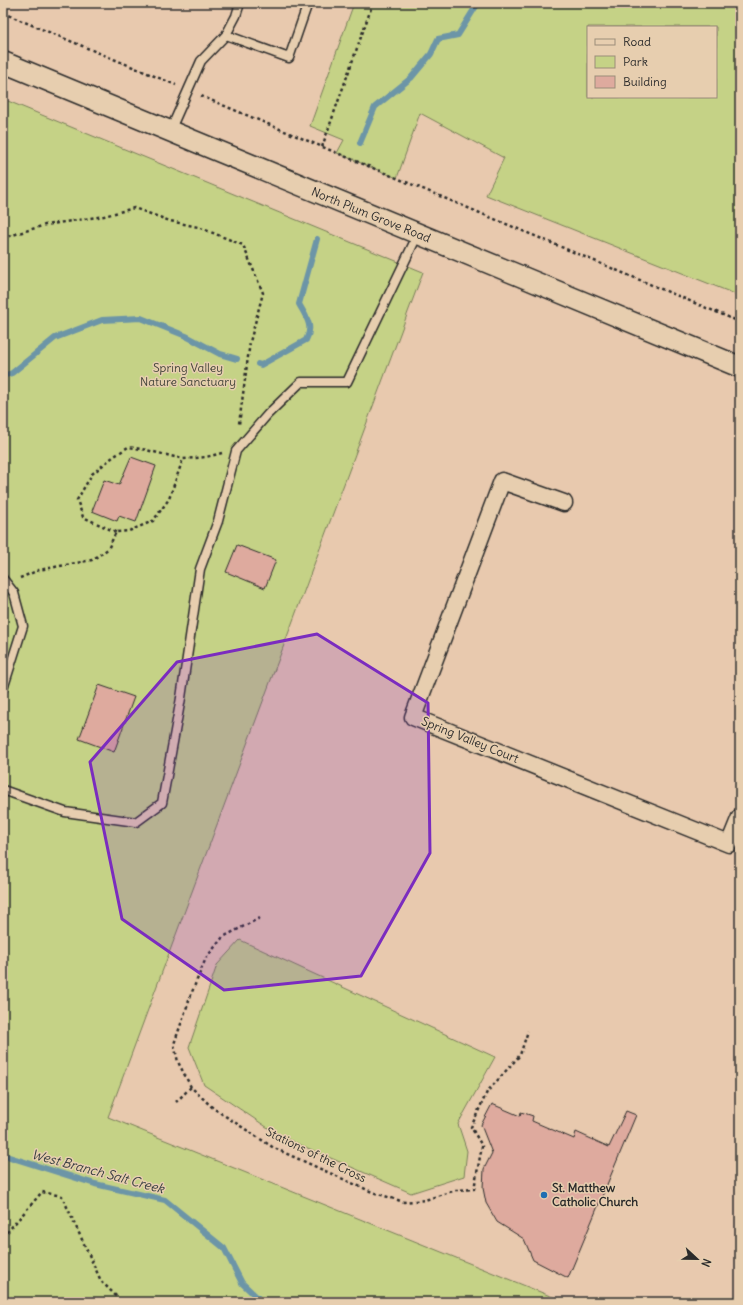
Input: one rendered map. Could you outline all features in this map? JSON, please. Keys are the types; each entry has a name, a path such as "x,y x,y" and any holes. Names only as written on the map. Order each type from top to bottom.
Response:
{"street":[{"name":"North Plum Grove Road","path":"3,62 740,367"},
{"name":"Spring Valley Court","path":"564,503 502,481 413,717 729,844 740,817"}],"lane":[{"path":"170,131 201,61 226,35 236,16 240,3"},
{"path":"226,35 289,58 308,3"},
{"path":"3,790 65,812 136,822 162,803 181,698 200,569 218,521 236,450 268,414 300,382 347,382 418,234"},
{"path":"3,689 23,626 14,593 5,582"}],"path":[{"path":"322,147 373,3"},
{"path":"3,13 740,322"},
{"path":"3,238 45,225 104,216 134,208 170,221 198,227 243,245 262,293 250,342 236,450 206,457 183,459 128,446 92,474 77,500 83,517 116,532 129,531 153,522 169,499 183,459"},
{"path":"5,582 39,570 92,560 108,548 116,532"},
{"name":"Stations of the Cross","path":"260,918 224,937 206,958 174,1044 178,1062 191,1087 213,1108 274,1148 372,1192 404,1202 425,1200 456,1190 474,1189 482,1146 471,1126 487,1092 520,1055 528,1031"},
{"path":"176,1102 191,1087"},
{"path":"3,1237 42,1192 62,1196 101,1280 122,1302"}],"highlighted area":[{"path":"317,634 428,703 430,853 361,976 224,990 122,919 90,762 177,662"}],"green space":[{"path":"354,3 740,3 740,296 486,195 504,158 420,113 397,178 337,153 344,140 310,126"},
{"name":"Spring Valley Nature Sanctuary","path":"3,99 423,272 108,1117 565,1302 3,1302"},
{"path":"240,940 495,1057 458,1124 467,1151 464,1176 411,1193 280,1136 204,1085 189,1047 217,965"}],"building":[{"path":"131,457 156,466 136,522 119,516 117,521 92,511 104,480 119,485"},
{"path":"237,545 276,560 265,588 226,572"},
{"path":"99,685 134,697 114,752 79,739"},
{"name":"St. Matthew Catholic Church","path":"492,1104 520,1116 521,1112 533,1116 532,1121 574,1139 576,1132 609,1147 626,1111 636,1115 568,1278 533,1260 524,1239 497,1222 486,1203 483,1188 484,1169 492,1153 481,1125"}],"waterway":[{"path":"360,143 375,107 411,78 431,54 438,39 458,35 478,3"},
{"path":"258,364 261,365 306,340 309,326 299,304 317,239"},
{"path":"3,376 12,373 55,338 102,320 141,318 186,336 220,354 237,359"},
{"name":"West Branch Salt Creek","path":"3,1155 95,1184 165,1200 224,1248 242,1283 262,1302"}],"place":[{"name":"St. Matthew Catholic Church","path":"544,1195"}]}
